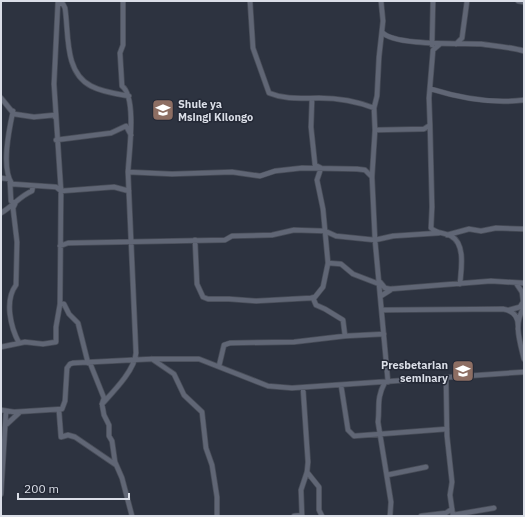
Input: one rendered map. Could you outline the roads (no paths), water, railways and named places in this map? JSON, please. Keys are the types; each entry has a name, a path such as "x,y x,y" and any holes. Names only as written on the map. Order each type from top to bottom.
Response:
{"street":[{"path":"102,404 127,374 136,353 128,172 129,142 132,136 129,96 127,89 122,86 120,53 124,45 123,1"},
{"path":"250,1 253,48 269,92 284,98 357,101 374,108"},
{"path":"381,1 383,16 378,57 377,96 374,108 375,130 372,177 375,240 384,334 386,382 378,401 378,424 391,502 390,516"},
{"path":"433,1 430,42 433,50 431,89 429,98 432,207 430,224 433,230 447,235 456,241 461,251 460,284"},
{"path":"456,44 462,38 467,1"},
{"path":"518,1 524,2"},
{"path":"59,2 63,4 65,8 68,47 78,76 92,87 129,96"},
{"path":"1,347 28,342 43,344 56,342 56,327 60,304 61,191 59,154 56,140 54,80 59,2"},
{"path":"382,32 388,37 440,44 486,45 524,51"},
{"path":"433,50 440,44"},
{"path":"431,89 452,96 484,100 524,100"},
{"path":"1,98 14,114 55,117"},
{"path":"312,98 311,127 315,165 321,168"},
{"path":"13,111 7,161 11,201 15,204"},
{"path":"375,130 424,129 430,125"},
{"path":"56,140 111,133 126,126 132,136"},
{"path":"424,129 430,133"},
{"path":"195,240 197,284 203,297 208,299 250,301 313,298 323,287 328,263 320,192 317,180 321,168"},
{"path":"128,172 172,174 232,172 260,176 275,171 321,168 365,170 372,177"},
{"path":"1,178 10,180 12,184 56,187 61,191 114,188 129,190"},
{"path":"1,213 15,204 22,195 32,191 33,186"},
{"path":"15,204 13,208 16,236 16,285 12,291 10,305 13,332 19,343"},
{"path":"447,235 465,229 481,231 496,228 524,228"},
{"path":"60,246 68,244 225,240 232,236 272,235 294,230 325,231 336,236 375,240 393,236 439,232"},
{"path":"328,263 341,264 353,274 379,283 385,288 392,289 491,281 524,283"},
{"path":"516,283 523,290 524,308 520,313 518,329"},
{"path":"381,296 392,289"},
{"path":"313,298 316,305 326,308 343,320 345,336"},
{"path":"382,310 493,308 509,310 520,307 523,302"},
{"path":"60,304 64,304 68,314 78,323 89,363 104,398 102,404 104,415 109,425 109,436 112,441 117,466 122,478 132,516"},
{"path":"509,310 519,320 518,329 524,359"},
{"path":"219,366 224,345 227,343 294,342 345,336 384,334"},
{"path":"152,359 174,374 184,395 202,412 206,448 212,465 218,498 217,516"},
{"path":"117,466 75,437 68,435 61,437 59,411 64,405 69,365 74,363 152,359 199,359 268,386 303,388 524,372"},
{"path":"446,378 447,429 452,482 450,495 453,516 494,508"},
{"path":"341,385 349,433 354,436 447,429"},
{"path":"294,516 302,515 301,490 307,472 308,455 303,388"},
{"path":"1,494 6,426 3,410 20,412 59,411"},
{"path":"6,426 10,419 20,412"},
{"path":"387,475 426,467"},
{"path":"307,472 319,487 319,510 322,516"},
{"path":"421,516 446,512 452,509"}],"place":[{"name":"Shule ya Msingi Kilongo","path":"163,110"},
{"name":"Presbetarian seminary","path":"463,371"}]}
